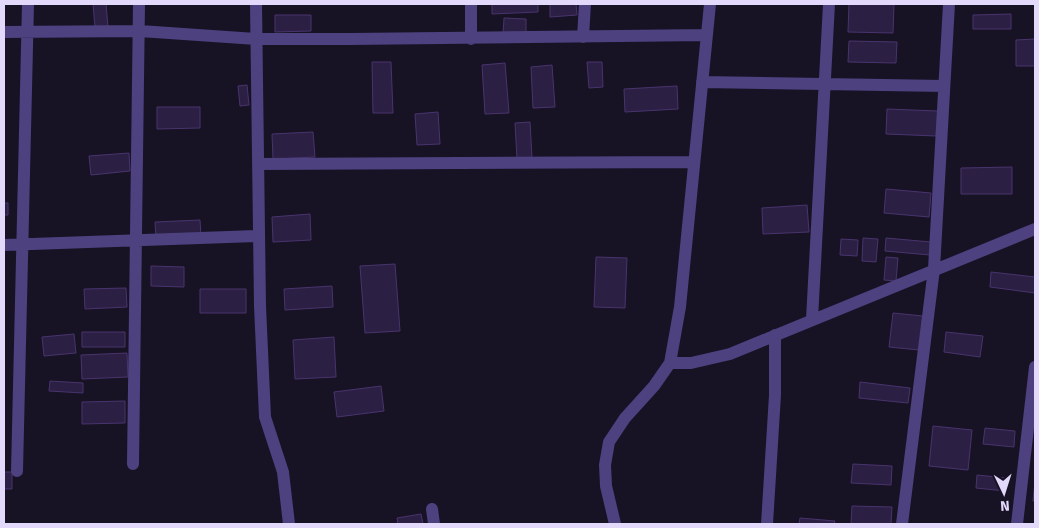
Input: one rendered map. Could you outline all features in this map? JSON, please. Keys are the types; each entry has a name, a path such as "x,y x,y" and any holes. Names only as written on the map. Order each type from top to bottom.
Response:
{"street":[{"path":"17,471 28,4"},
{"path":"133,464 139,4"},
{"path":"256,4 259,236 265,417 283,472 288,524"},
{"path":"471,4 471,38"},
{"path":"583,36 585,4"},
{"path":"615,524 606,486 605,465 609,442 625,418 654,386 670,363 680,307 710,4"},
{"path":"812,319 829,4"},
{"path":"902,524 934,269 949,4"},
{"path":"4,32 140,31 257,39 707,35"},
{"path":"702,82 944,86"},
{"path":"258,164 694,162"},
{"path":"670,363 710,360 1035,229"},
{"path":"4,245 259,236"},
{"path":"767,524 776,395 775,335"},
{"path":"1016,524 1035,367"},
{"path":"432,509 434,524"}],"building":[{"path":"93,4 106,4 108,27 95,28"},
{"path":"492,4 538,4 538,12 492,14"},
{"path":"550,4 576,4 577,15 550,17"},
{"path":"849,4 894,4 893,33 848,32"},
{"path":"1011,14 1011,29 973,29 973,15"},
{"path":"275,15 311,15 311,31 275,32"},
{"path":"504,18 526,19 526,36 503,35"},
{"path":"1035,39 1035,66 1016,66 1016,40"},
{"path":"849,41 897,42 896,63 848,62"},
{"path":"372,62 391,62 393,113 373,113"},
{"path":"587,62 602,62 603,87 589,88"},
{"path":"505,63 509,113 485,114 482,65"},
{"path":"552,65 555,107 533,108 531,67"},
{"path":"247,85 249,105 240,106 238,86"},
{"path":"677,86 678,109 625,112 624,89"},
{"path":"157,107 200,107 200,128 157,129"},
{"path":"887,109 938,111 936,136 886,134"},
{"path":"438,112 440,144 417,145 415,114"},
{"path":"530,122 532,158 517,159 515,123"},
{"path":"313,132 315,157 273,159 272,134"},
{"path":"129,153 130,171 91,175 89,156"},
{"path":"1012,167 1012,194 961,194 961,168"},
{"path":"886,189 931,193 929,217 884,213"},
{"path":"4,203 8,203 8,215 4,215"},
{"path":"807,205 809,232 763,234 762,208"},
{"path":"310,214 311,240 273,242 272,217"},
{"path":"200,220 201,236 156,238 155,222"},
{"path":"863,238 878,239 876,262 862,261"},
{"path":"886,238 931,242 930,255 885,251"},
{"path":"841,239 858,240 857,256 840,255"},
{"path":"596,257 627,258 625,308 594,307"},
{"path":"886,257 898,258 896,281 884,280"},
{"path":"395,264 400,331 365,333 360,266"},
{"path":"151,266 184,267 184,287 151,286"},
{"path":"991,272 1035,277 1035,293 990,287"},
{"path":"332,286 333,307 285,310 284,289"},
{"path":"126,288 127,307 85,309 84,289"},
{"path":"200,289 246,289 246,313 200,313"},
{"path":"893,313 923,316 919,350 889,347"},
{"path":"82,332 125,332 125,347 82,347"},
{"path":"946,332 983,336 980,357 944,352"},
{"path":"74,334 76,353 44,356 42,337"},
{"path":"334,337 336,377 295,379 293,340"},
{"path":"127,353 128,377 82,379 81,355"},
{"path":"50,381 83,383 83,393 49,391"},
{"path":"860,382 910,388 908,403 859,398"},
{"path":"381,386 384,411 337,417 334,392"},
{"path":"125,401 125,423 82,424 82,402"},
{"path":"933,426 972,430 968,470 929,466"},
{"path":"985,428 1015,431 1014,447 983,444"},
{"path":"853,464 892,466 891,485 851,483"},
{"path":"4,472 12,472 12,489 4,489"},
{"path":"977,475 1007,478 1005,491 976,488"},
{"path":"1035,481 1035,501 1033,501"},
{"path":"852,506 892,507 891,524 851,524"},
{"path":"421,514 423,524 398,524 397,518"},
{"path":"800,518 835,521 834,524 799,524"}]}
